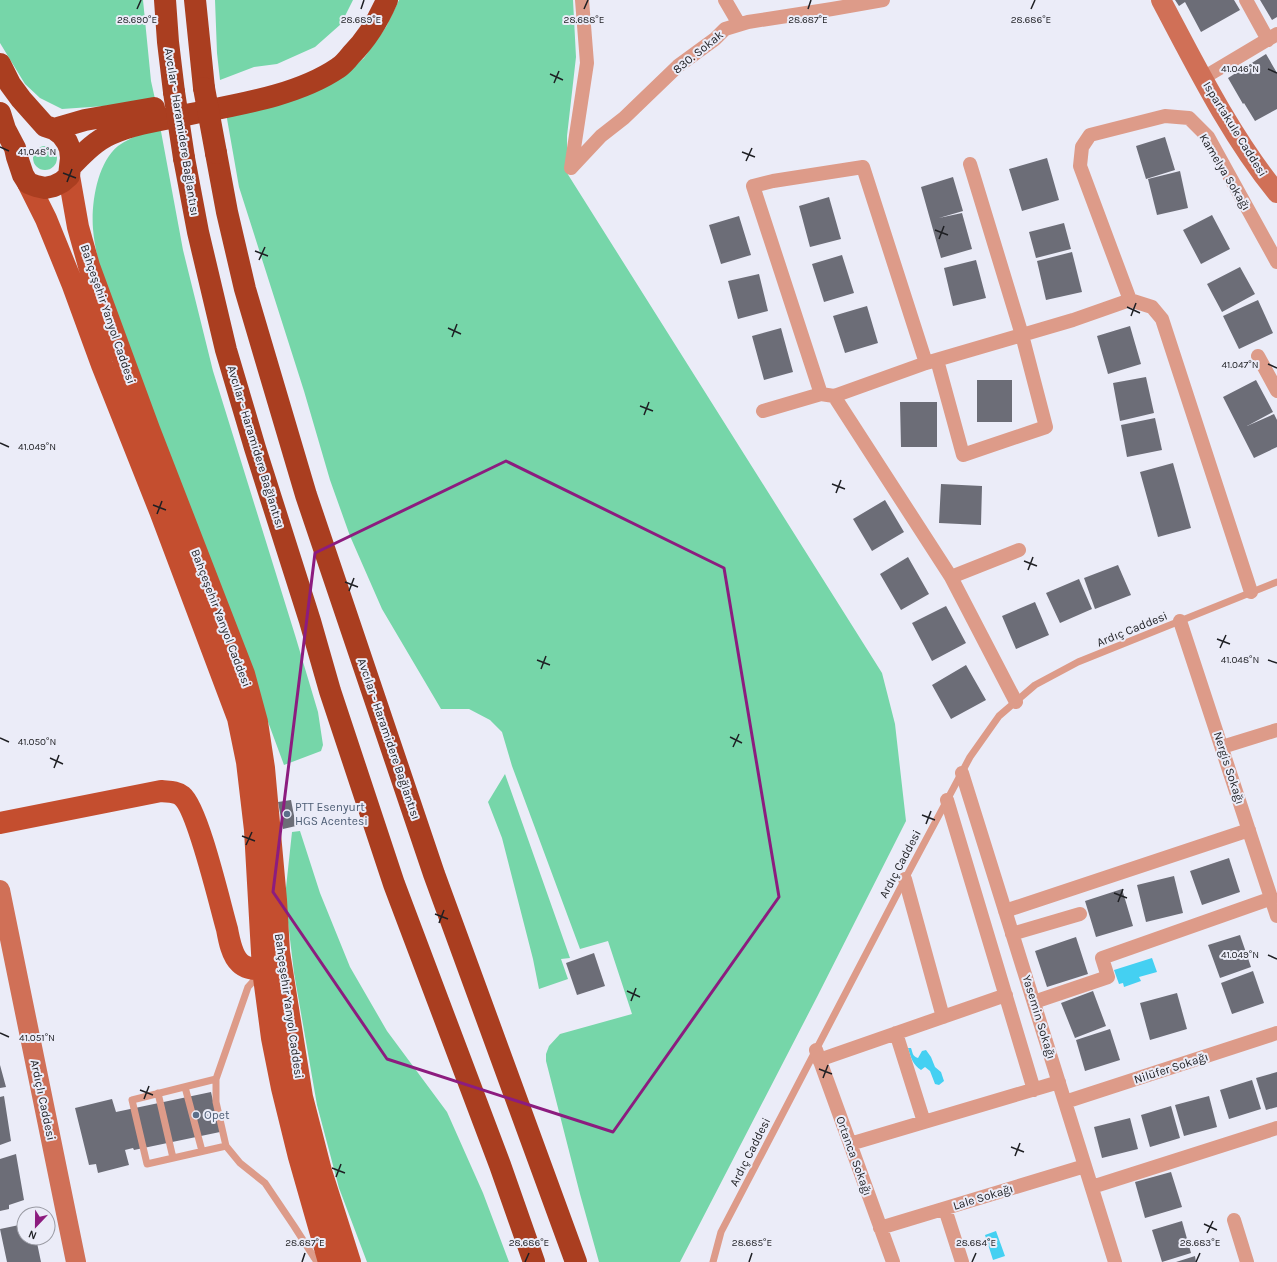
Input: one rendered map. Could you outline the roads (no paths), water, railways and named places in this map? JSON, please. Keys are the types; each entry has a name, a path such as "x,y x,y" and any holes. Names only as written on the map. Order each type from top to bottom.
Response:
{"highway":[{"name":"Avcılar - Haramidere Bağlantısı","path":"165,0 174,92 184,158 198,232 226,350 255,448 308,614 330,691 394,884 500,1165 534,1262"},
{"name":"Avcılar - Haramidere Bağlantısı","path":"195,0 204,88 227,212 245,289 288,438 434,874 576,1262"},
{"path":"15,148 36,128 50,128 258,87 311,68 347,41 361,22 372,0"},
{"path":"0,113 15,148 16,157 23,175 28,183 45,188 54,186 62,182 96,142 111,134 158,120 275,96 320,78 339,68 362,44 380,18 387,0"},
{"path":"0,64 10,84 50,128 62,135 70,149 70,171"}],"main road":[{"name":"Ispartakule Caddesi","path":"1161,0 1202,78 1239,139 1276,190"},
{"name":"Bahçeşehir Yanyol Caddesi","path":"70,171 78,227 89,266 152,436 244,674 257,722 264,768 276,900 279,952 302,1097 321,1171 350,1262"},
{"name":"Bahçeşehir Yanyol Caddesi","path":"28,183 46,219 72,283 102,365 238,718 248,762 263,970 272,1038 282,1088 299,1157 329,1262"},
{"path":"0,823 161,791 173,792 182,796 193,814 236,959 246,968 263,970"},
{"path":"212,875 222,890 231,913 237,919 244,921 254,919 260,915"},
{"name":"Ardıçlı Caddesi","path":"0,890 5,934 76,1262"}],"street":[{"name":"830. Sokak","path":"582,0 587,63 571,168 601,136 624,118 678,66 715,39 725,29 748,22 883,0"},
{"path":"725,0 739,24"},
{"path":"1202,78 1272,37 1246,0"},
{"name":"Kamelya Sokağı","path":"1130,300 1080,166 1082,147 1090,135 1165,116 1189,118 1208,137 1277,262"},
{"path":"970,164 1022,335 1046,427 963,455 863,167 753,186 828,395 951,577 1016,702"},
{"path":"763,411 828,395 931,362 1073,320 1130,300 1152,307 1162,319 1251,592"},
{"path":"1258,356 1277,391"},
{"path":"951,577 1019,550"},
{"name":"Nergis Sokağı","path":"1180,621 1277,916"},
{"path":"1222,748 1277,730"},
{"name":"Yasemin Sokağı","path":"962,773 1115,1262"},
{"name":"Yasemin Sokağı","path":"947,800 1034,1090"},
{"path":"1005,911 1249,830"},
{"path":"905,878 942,1017"},
{"path":"1034,1002 1108,977 1102,958 1272,898"},
{"path":"1012,934 1080,914"},
{"path":"817,1055 896,1033 1006,995"},
{"path":"896,1033 924,1122"},
{"name":"Nilüfer Sokağı","path":"1065,1102 1277,1033"},
{"name":"Ortanca Sokağı","path":"817,1055 893,1262"},
{"path":"850,1144 1059,1082"},
{"path":"1092,1186 1277,1128"},
{"name":"Lale Sokağı","path":"880,1228 1085,1166"},
{"path":"945,1208 962,1262"},
{"path":"1234,1220 1247,1262"}],"lane":[{"name":"Ardıç Caddesi","path":"713,1262 721,1232 817,1055 905,878 970,757 999,716 1035,685 1078,662 1277,582"},
{"path":"263,970 248,987 216,1079 216,1102 226,1146 240,1162 264,1183 317,1262"},
{"path":"216,1079 132,1100 147,1164 226,1146"},
{"path":"185,1087 202,1151"},
{"path":"158,1093 173,1158"}],"water":[{"path":"1152,958 1157,972 1139,977 1141,981 1124,987 1123,983 1119,984 1114,970"},
{"path":"908,1048 911,1048 914,1055 918,1058 922,1051 926,1050 935,1067 941,1072 944,1081 939,1085 935,1084 930,1071 925,1067 921,1070 914,1063"},
{"path":"996,1231 1005,1256 993,1260 985,1235"}],"place":[{"name":"PTT Esenyurt HGS Acentesi","path":"287,814"},
{"name":"Opet","path":"196,1115"}]}
